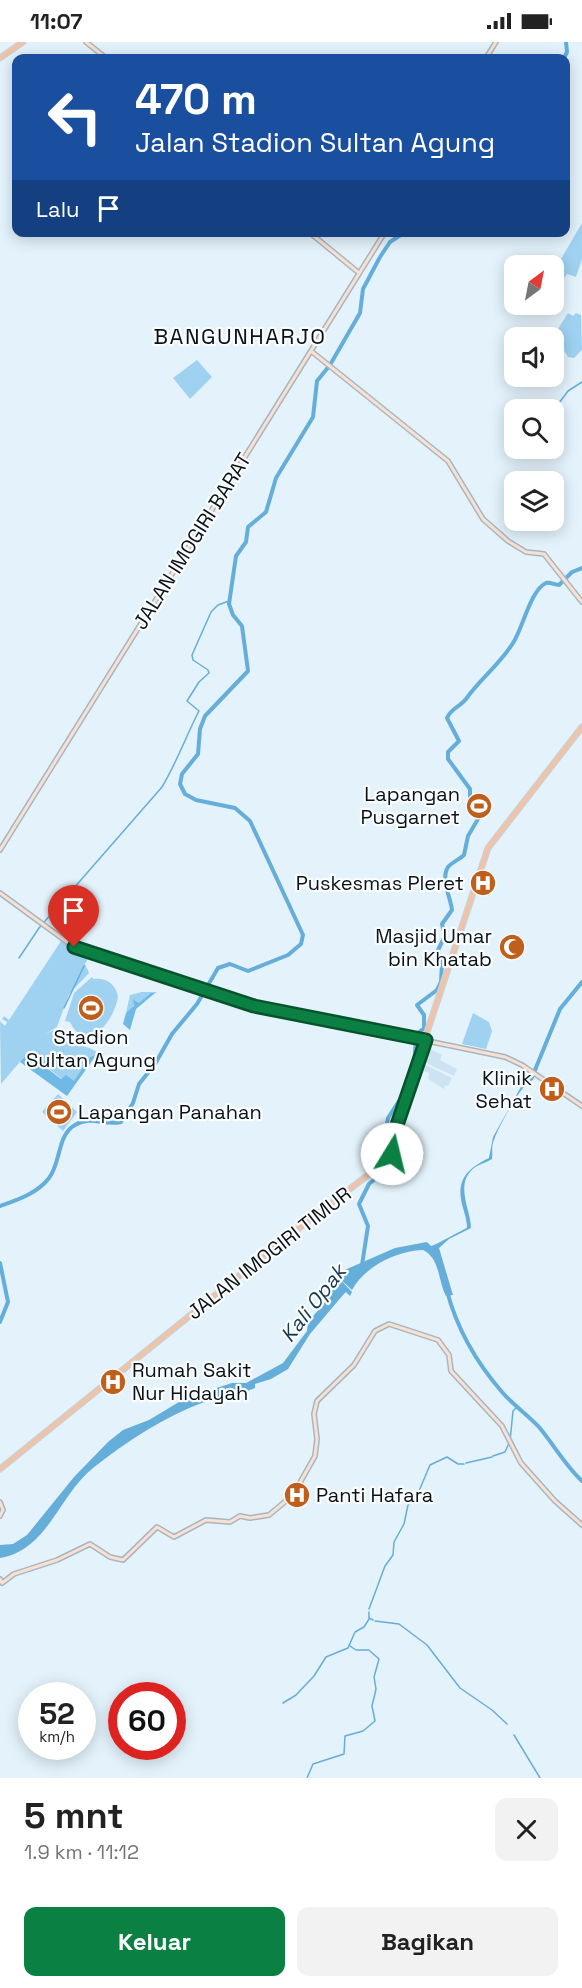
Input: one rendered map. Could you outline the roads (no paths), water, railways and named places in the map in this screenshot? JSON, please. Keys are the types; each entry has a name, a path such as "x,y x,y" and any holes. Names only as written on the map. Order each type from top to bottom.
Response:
{"main road":[{"path":"0,57 23,42"},
{"path":"86,42 101,54"},
{"path":"315,237 359,273"},
{"name":"JALAN IMOGIRI BARAT","path":"0,850 382,237"},
{"path":"310,351 448,461 483,519 526,552 544,554 582,602"},
{"name":"JALAN IMOGIRI TIMUR","path":"0,1469 281,1242 387,1161 392,1154 397,1125 488,848 582,727"},
{"path":"0,893 74,947 254,1006 505,1057 536,1074 582,1106"},
{"path":"1,1581 14,1574 57,1560 90,1544 110,1557 119,1560 128,1557 157,1527 174,1538 206,1520 227,1522 240,1516 250,1518 269,1515 293,1495 315,1456 318,1439 314,1414 317,1401 354,1365 375,1331 389,1324 438,1340 449,1355 451,1371 502,1426 518,1459 555,1501 582,1525"},
{"path":"0,1502 3,1510 0,1516"}],"waterway":[{"path":"566,42 566,54"},
{"path":"0,1206 27,1195 49,1178 56,1165 65,1135 75,1125 87,1121 121,1122 133,1103 139,1084 155,1064 172,1034 197,1004 218,968 230,964 248,971 288,955 301,944 303,935 250,821 235,808 196,800 185,794 180,784 182,774 198,754 200,729 205,716 248,671 242,626 233,615 229,604 236,556 246,542 248,527 266,512 276,478 313,417 317,381 330,365 360,313 363,289 380,257 390,242 398,237"},
{"path":"562,399 568,391 582,382"},
{"path":"414,1069 416,1035 424,1028 424,1015 417,1005 437,990 441,982 442,963 438,950 445,936 442,924 452,910 445,883 446,872 450,865 464,855 468,836 478,819 470,802 470,789 448,759 448,752 459,741 447,718 508,651 531,601 541,587 546,583 559,585 572,572 582,568"},
{"path":"19,958 39,928 162,787 199,711 187,701 199,682 209,673 193,660 192,655 211,612 218,605 229,601"},
{"path":"64,1008 84,966"},
{"path":"535,1070 560,1009 582,982"},
{"path":"384,1141 388,1118 406,1090"},
{"path":"381,1165 378,1160 386,1146"},
{"path":"377,1177 384,1172 382,1167"},
{"path":"362,1265 368,1226 359,1204 369,1184 376,1178"},
{"path":"0,1263 8,1302 0,1322"},
{"name":"Kali Opak","path":"447,1291 462,1332 484,1369 506,1397 539,1427 582,1481"},
{"path":"510,1441 513,1411 517,1407"},
{"path":"493,1456 505,1452 509,1443"},
{"path":"369,1609 385,1566 393,1555 394,1542 404,1524 408,1505 419,1491 430,1465 447,1457 458,1464 464,1464"},
{"path":"466,1463 492,1457"},
{"path":"369,1612 369,1618 373,1620"},
{"path":"283,1703 296,1695 314,1676 326,1657 348,1648 355,1632 364,1627 369,1619"},
{"path":"375,1621 399,1624 427,1645 460,1688 492,1710 507,1724"},
{"path":"350,1646 356,1650 369,1650"},
{"path":"307,1778 313,1764 344,1754 345,1736 363,1731 375,1721 372,1706 376,1689 374,1677 379,1659 370,1651"},
{"path":"514,1735 540,1778"}],"place":[{"name":"Lapangan Pusgarnet","path":"479,806"},
{"name":"Puskesmas Pleret","path":"483,883"},
{"name":"Masjid Umar bin Khatab","path":"512,947"},
{"name":"Stadion Sultan Agung","path":"91,1008"},
{"name":"Klinik Sehat","path":"552,1089"},
{"name":"Lapangan Panahan","path":"59,1112"},
{"name":"Rumah Sakit Nur Hidayah","path":"113,1382"},
{"name":"Panti Hafara","path":"297,1495"}],"district":[{"name":"BANGUNHARJO","path":"240,336"}]}
